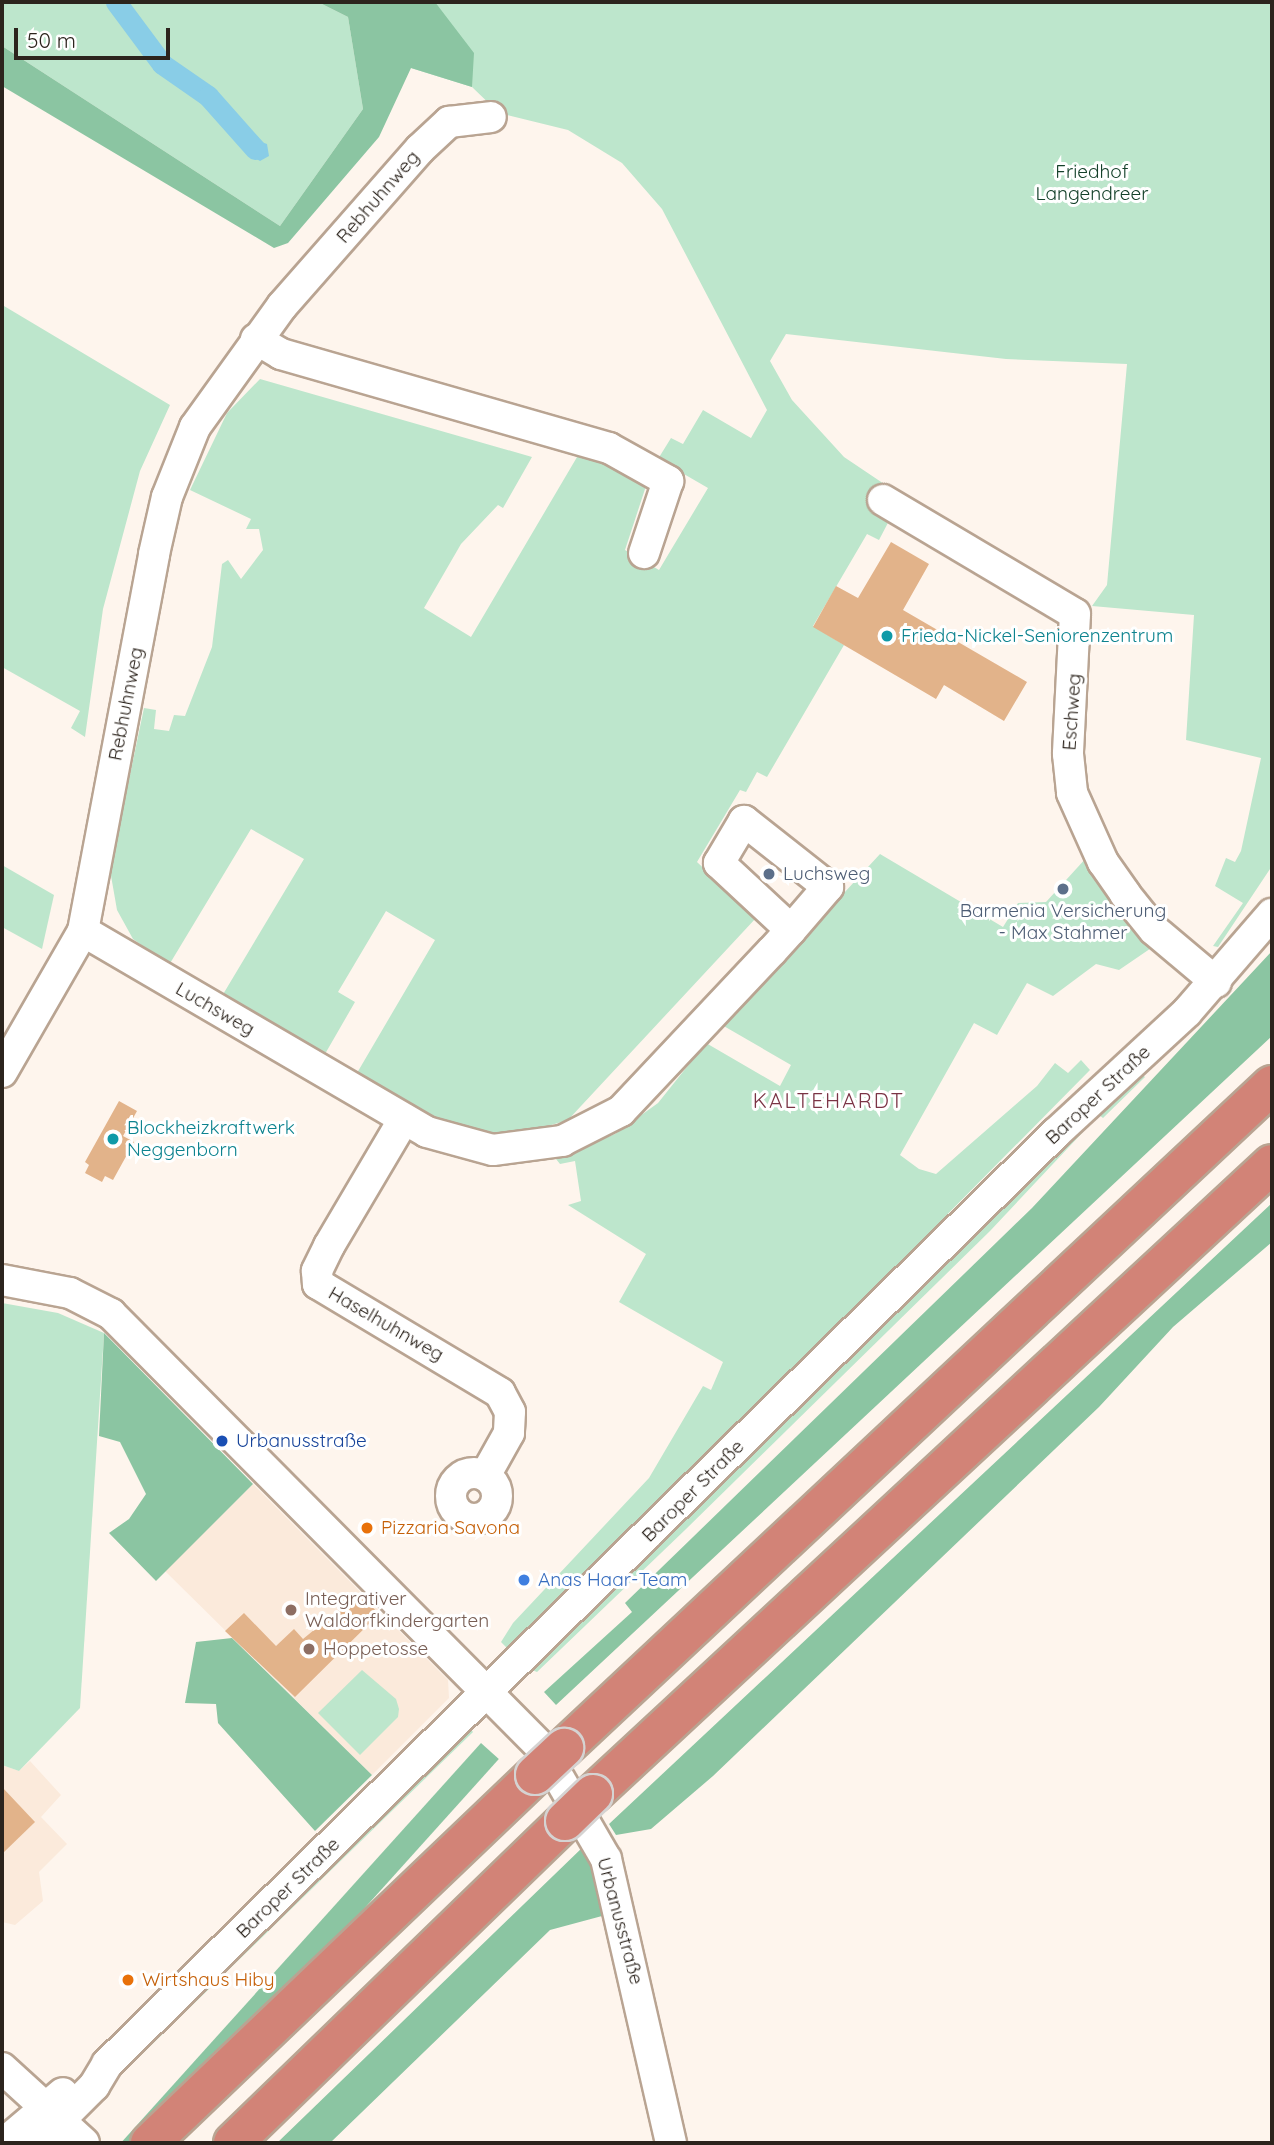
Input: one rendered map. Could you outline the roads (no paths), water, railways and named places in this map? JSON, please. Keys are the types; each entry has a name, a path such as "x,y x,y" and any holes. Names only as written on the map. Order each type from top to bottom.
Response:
{"highway":[{"path":"150,2143 535,1774 1272,1085"},
{"path":"233,2143 593,1794 1272,1164"}],"street":[{"name":"Rebhuhnweg","path":"2,1072 83,931 167,497 195,427 256,339 433,135 449,122 491,117"},
{"path":"256,339 281,354 609,448 668,481 644,553"},
{"name":"Eschweg","path":"883,499 1075,614 1069,775 1082,818 1103,862 1154,930 1216,982"},
{"name":"Baroper Straße","path":"20,2134 52,2114 107,2064 1216,982 1272,914"},
{"name":"Luchsweg","path":"83,931 404,1119 442,1138 493,1150 547,1145 594,1128 639,1095 791,930"},
{"name":"Haselhuhnweg","path":"404,1119 329,1246 317,1271 318,1284 500,1393 510,1412 509,1433 485,1476"},
{"name":"Urbanusstraße","path":"2,1280 70,1293 111,1314 541,1747 606,1859 671,2143"},
{"path":"2,2068 84,2143"}],"water":[{"path":"245,136 267,144 269,156 260,161 248,154 242,145"}],"waterway":[{"path":"116,2 162,64 208,96 255,149"}],"place":[{"name":"Frieda-Nickel-Seniorenzentrum","path":"887,636"},
{"name":"Luchsweg","path":"769,874"},
{"name":"Barmenia Versicherung - Max Stahmer","path":"1063,889"},
{"name":"Blockheizkraftwerk Neggenborn","path":"113,1139"},
{"name":"Urbanusstraße","path":"222,1441"},
{"name":"Pizzaria Savona","path":"367,1528"},
{"name":"Anas Haar-Team","path":"524,1580"},
{"name":"Integrativer Waldorfkindergarten","path":"291,1610"},
{"name":"Hoppetosse","path":"309,1649"},
{"name":"Wirtshaus Hiby","path":"128,1980"}],"district":[{"name":"KALTEHARDT","path":"829,1100"}],"park label":[{"name":"Friedhof Langendreer","path":"1092,183"}]}
